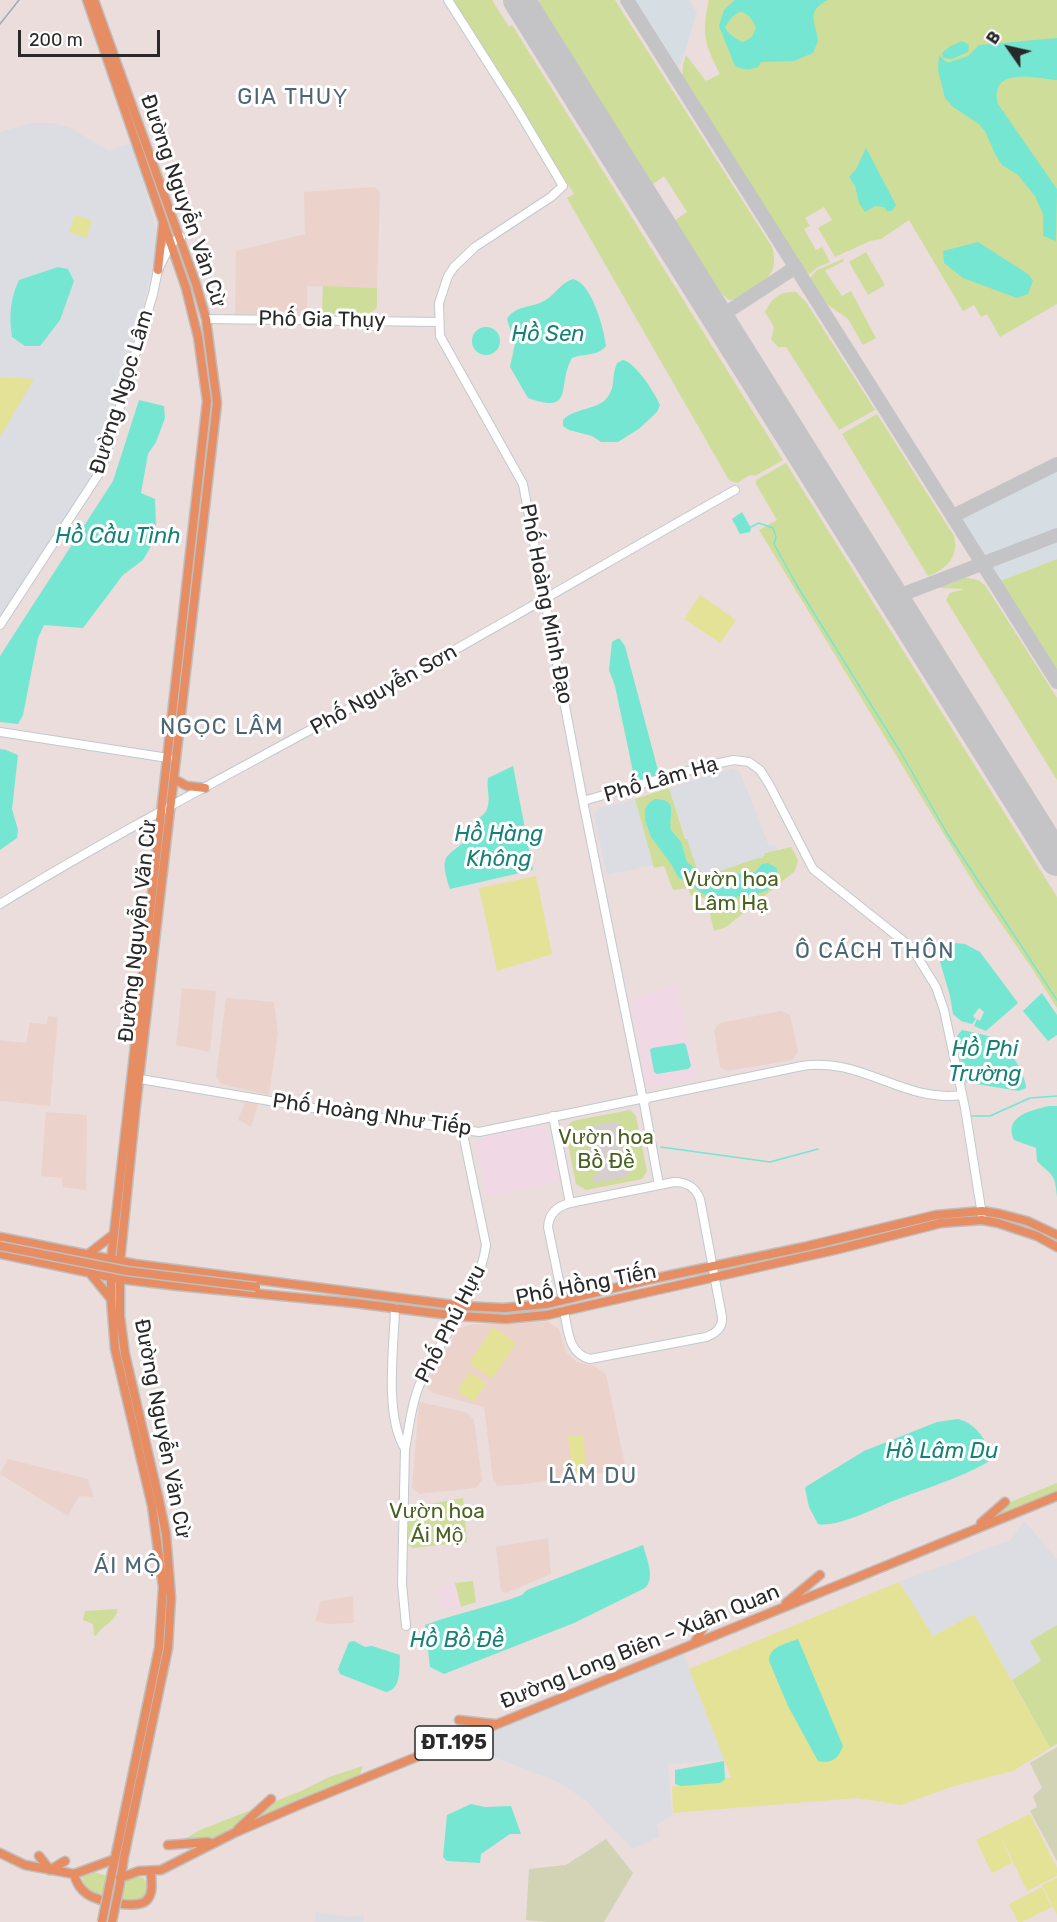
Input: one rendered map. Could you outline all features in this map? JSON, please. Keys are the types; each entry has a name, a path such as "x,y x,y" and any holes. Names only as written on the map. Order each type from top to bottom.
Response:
{"main road":[{"name":"Đường Nguyễn Văn Cừ","path":"87,0 171,243 198,337 207,401 174,779 166,809 114,1234 116,1261"},
{"name":"Đường Nguyễn Văn Cừ","path":"94,0 181,237 206,319 217,403 187,634 168,758 166,809 140,1079 111,1299 115,1349 162,1535"},
{"path":"158,270 163,221"},
{"path":"174,779 188,786 205,788"},
{"name":"Phố Hồng Tiến","path":"0,1237 116,1261 462,1306 504,1308 563,1300 713,1265 804,1247 936,1215 982,1216 1027,1221 1057,1235"},
{"name":"Phố Hồng Tiến","path":"0,1254 115,1278 457,1316 506,1318 564,1311 941,1223 982,1216 1037,1236 1057,1247"},
{"path":"87,1255 114,1234"},
{"path":"0,1246 127,1271 256,1287 282,1295"},
{"path":"89,1272 111,1299"},
{"name":"Đường Nguyễn Văn Cừ","path":"113,1890 159,1648 163,1587 162,1535 125,1354 115,1278"},
{"path":"256,1287 284,1283"},
{"name":"Đường Long Biên – Xuân Quan","path":"116,1876 161,1870 234,1833 695,1642 1057,1496"},
{"path":"973,1529 1005,1502"},
{"path":"779,1608 820,1575"},
{"path":"695,1642 708,1619"},
{"path":"459,1720 498,1725"},
{"path":"234,1833 271,1799"},
{"path":"168,1845 208,1842 212,1844"},
{"path":"0,1853 25,1865 74,1874 119,1858 147,1871 152,1887 145,1901 137,1905 128,1904 89,1895 81,1888 74,1874"},
{"path":"39,1856 50,1870"},
{"path":"50,1870 65,1861"},
{"path":"93,1867 116,1876"},
{"path":"105,1922 113,1890"},
{"path":"112,1922 113,1890"}],"street":[{"name":"Phố Hoàng Minh Đạo","path":"447,0 516,107 563,186 552,197 475,247 457,263 448,276 441,294 440,336 523,484 659,1185"},
{"path":"171,243 181,237"},
{"name":"Đường Ngọc Lâm","path":"0,625 92,486 103,464 158,270 171,243"},
{"name":"Phố Gia Thụy","path":"206,319 439,322"},
{"name":"Phố Nguyễn Sơn","path":"0,904 99,845 546,599 616,556 735,490"},
{"path":"0,732 168,758"},
{"name":"Phố Lâm Hạ","path":"584,801 705,766 734,760 749,762 755,766 769,784 813,869 906,942 922,961 936,987 944,1010 962,1095 982,1216"},
{"name":"Phố Hoàng Như Tiếp","path":"140,1079 306,1107 479,1131 826,1063 850,1068 925,1094 946,1097 962,1095"},
{"path":"553,1116 570,1203"},
{"name":"Phố Phú Hựu","path":"405,1449 419,1386 478,1278 484,1261 486,1245 462,1129"},
{"path":"563,1300 548,1224 555,1211 570,1203 659,1185 682,1183 689,1185 697,1193 713,1265 722,1324 715,1333 706,1337 590,1359 580,1356 573,1348 564,1311"},
{"path":"395,1308 391,1389 400,1440 405,1449 402,1583 406,1626"}],"shaded area":[{"path":"621,0 689,0 697,12 681,64 667,73"},
{"path":"30,123 52,123 69,127 109,151 132,143 159,240 105,467 0,623 0,132"},
{"path":"375,187 380,192 377,288 307,286 307,314 235,315 236,251 305,234 304,192"},
{"path":"75,215 92,220 87,238 69,232"},
{"path":"0,377 34,379 0,437"},
{"path":"1057,457 1057,559 998,582 955,512"},
{"path":"700,595 736,620 720,643 684,619"},
{"path":"732,768 740,772 769,846 775,844 778,849 765,853 764,858 707,875 697,869 669,788"},
{"path":"635,799 653,865 607,875 594,815 599,808"},
{"path":"536,876 552,954 497,971 479,888"},
{"path":"676,986 698,1078 646,1087 631,998"},
{"path":"182,988 216,991 210,1052 176,1045"},
{"path":"226,998 274,1002 278,1033 269,1095 221,1084 216,1077"},
{"path":"781,1011 790,1015 798,1052 792,1060 727,1071 720,1067 714,1030 720,1023"},
{"path":"48,1016 58,1017 50,1106 0,1101 0,1040 26,1043 30,1023 47,1024"},
{"path":"245,1102 258,1104 251,1127 238,1120"},
{"path":"46,1112 87,1115 86,1190 62,1187 62,1178 41,1176"},
{"path":"613,1122 622,1125 617,1134 621,1139 624,1157 618,1164 620,1168 627,1167 629,1177 594,1183 592,1175 599,1174 599,1168 592,1165 588,1144 590,1139 582,1132 591,1126"},
{"path":"539,1125 547,1132 559,1181 487,1197 476,1147 484,1136"},
{"path":"547,1321 559,1329 566,1352 577,1362 594,1366 606,1374 626,1470 498,1486 493,1480 484,1407 433,1393 426,1384 458,1329 472,1324 518,1324"},
{"path":"493,1327 516,1343 492,1379 469,1363"},
{"path":"470,1372 486,1383 474,1402 457,1391"},
{"path":"419,1402 466,1412 474,1420 482,1480 476,1488 419,1494 412,1488"},
{"path":"583,1435 587,1472 565,1474 564,1461 571,1460 568,1436"},
{"path":"8,1459 88,1479 94,1497 79,1496 68,1516 0,1474"},
{"path":"1024,1521 1057,1559 1057,1625 1031,1641 1041,1661 1012,1680 974,1614 933,1636 899,1582 1011,1540"},
{"path":"548,1538 551,1574 506,1593 501,1591 496,1547"},
{"path":"899,1582 933,1636 974,1614 1050,1748 1013,1771 951,1787 901,1805 857,1798 673,1813 672,1787 731,1777 689,1669"},
{"path":"455,1583 461,1607 442,1612 437,1587"},
{"path":"353,1596 354,1623 330,1624 315,1621 321,1601"},
{"path":"683,1653 725,1760 668,1764 672,1816 656,1825 660,1836 633,1849 585,1800 559,1782 478,1751 466,1743"},
{"path":"1057,1747 1057,1861 1030,1811 1037,1807 1033,1796 1042,1788 1030,1763"},
{"path":"1030,1814 1057,1868 1057,1876 1027,1891 999,1833 1012,1863 992,1873 976,1840"},
{"path":"606,1839 633,1873 604,1922 526,1920 529,1869 566,1865"},
{"path":"1057,1878 1057,1915 1042,1885"},
{"path":"1042,1887 1052,1907 1018,1922 1009,1904"},
{"path":"316,1912 351,1917 364,1915 363,1922 315,1922"}],"green space":[{"path":"452,0 492,0 509,27 512,25 783,460 737,483 729,480 567,198 574,194"},
{"path":"539,0 615,0 772,247 773,267 770,274 758,286 734,300 729,300 718,291 674,221 687,212 664,176 652,185 540,6"},
{"path":"709,0 1057,0 1057,304 1000,337 987,314 981,317 974,305 963,311 909,220 881,239 870,241 835,257 818,228 832,220 824,207 805,218 810,226 804,229 816,250 822,247 830,262 818,267 806,277 682,82 686,55 706,81 720,74 706,38 705,21"},
{"path":"866,252 885,285 868,295 849,262"},
{"path":"843,259 844,261 825,271 842,296 851,291 876,338 863,345 848,319 823,301 808,280 817,270"},
{"path":"323,286 377,288 377,308 369,314 322,313"},
{"path":"796,292 806,302 875,410 839,430 786,347 778,347 771,339 774,327 765,312 777,296"},
{"path":"877,414 954,536 955,550 950,561 941,570 928,576 842,434"},
{"path":"786,463 1057,897 1057,1008 978,890 759,530 777,520 756,484 756,480"},
{"path":"1057,559 1057,674 998,582"},
{"path":"963,577 978,580 985,585 1057,698 1057,780 946,600 950,593 964,589 939,586"},
{"name":"Vườn hoa Lâm Hạ","path":"669,788 697,869 708,875 763,858 765,853 791,847 798,860 795,871 726,927 714,931 707,901 699,895 691,896 688,888 673,890 664,866 654,868 635,799"},
{"name":"Vườn hoa Bồ Đề","path":"630,1110 636,1116 647,1171 642,1179 586,1190 576,1184 565,1129 572,1121"},
{"path":"1057,1483 1057,1491 995,1516 1008,1503"},
{"name":"Vườn hoa Ái Mộ","path":"463,1498 467,1542 413,1548 406,1544 405,1529 409,1510 413,1507"},
{"path":"473,1581 476,1602 461,1607 455,1583"},
{"path":"118,1609 114,1618 96,1636 93,1624 83,1620 85,1611"},
{"path":"1057,1625 1057,1744 1050,1748 1012,1680 1041,1661 1030,1641"},
{"path":"363,1766 358,1780 241,1828 266,1805 329,1777"},
{"path":"256,1808 237,1827 219,1838 183,1840 200,1830"},
{"path":"90,1871 108,1876 106,1896 94,1892 85,1885 82,1877"},
{"path":"133,1876 143,1878 146,1882 145,1896 136,1902 119,1899 125,1883"}],"water":[{"path":"735,0 828,0 821,4 814,13 818,41 813,53 794,61 761,62 758,67 749,69 735,66 719,26 724,10","holes":["739,12 750,17 756,28 752,37 743,42 732,36 725,27"]},
{"path":"1057,38 1057,80 1016,77 1000,84 997,92 998,104 1057,189 1056,241 1043,236 1043,214 1035,196 1018,175 1002,165 979,124 953,107 945,98 938,70 939,55 946,62 950,62 968,56 979,45"},
{"path":"962,41 969,45 968,52 952,59 943,58 942,53"},
{"path":"866,148 896,205 892,211 875,206 865,212 859,203 855,186 849,177 856,169"},
{"path":"978,242 1028,274 1033,281 1028,294 1017,298 963,278 944,263 943,251"},
{"path":"58,267 68,269 74,281 60,320 40,346 25,346 12,337 11,308 16,287 19,280"},
{"name":"Hồ Sen","path":"573,279 580,282 591,297 600,318 606,346 594,353 572,358 567,368 559,400 553,403 528,398 510,367 515,344 507,319 518,309 546,300"},
{"path":"486,327 496,331 500,341 496,351 486,355 476,351 472,341 476,331"},
{"name":"Hồ Sen","path":"623,360 639,372 649,386 660,405 657,412 640,428 618,442 601,442 592,436 569,430 563,426 563,420 568,416 594,407 605,400 612,388 617,363"},
{"name":"Hồ Cầu Tình","path":"139,400 164,406 165,418 156,442 148,454 141,493 155,499 156,525 150,548 143,560 123,575 83,628 44,625 38,638 23,715 18,724 0,722 0,656 113,481"},
{"path":"742,512 751,528 750,532 740,534 732,519"},
{"path":"619,638 625,646 660,778 635,781 615,686 609,670 612,642"},
{"path":"0,749 18,755 12,809 18,830 17,838 0,850"},
{"name":"Hồ Hàng Không","path":"513,766 533,870 450,889 445,860 464,842 486,811 489,803 488,778"},
{"path":"655,799 668,802 670,805 671,830 681,842 687,862 703,875 718,878 733,874 749,874 755,872 762,864 768,863 777,868 778,881 768,890 753,895 718,899 708,897 678,877 651,837 645,820 645,809"},
{"name":"Hồ Phi Trường","path":"954,943 965,944 980,952 1018,1003 986,1031 974,1026 977,1019 980,1021 984,1012 979,1008 973,1016 976,1019 972,1024 961,1021 953,1014 939,958 947,947"},
{"path":"1042,993 1057,1015 1057,1035 1048,1041 1023,1011"},
{"name":"Hồ Phi Trường","path":"962,1030 991,1037 1003,1046 1019,1066 1026,1088 1019,1091 964,1082 957,1036"},
{"path":"684,1043 691,1066 688,1069 657,1074 654,1072 650,1050 652,1048"},
{"path":"1049,1106 1057,1106 1057,1197 1054,1179 1037,1161 1036,1148 1014,1140 1012,1132 1012,1125 1021,1116"},
{"name":"Hồ Lâm Du","path":"958,1419 970,1424 983,1438 993,1455 988,1462 856,1517 835,1523 818,1524 809,1507 805,1488 807,1486 864,1451 937,1422"},
{"name":"Hồ Bồ Đề","path":"643,1545 650,1573 650,1579 645,1588 574,1623 444,1674 430,1667 425,1625 522,1595 527,1590"},
{"path":"798,1639 843,1746 837,1757 831,1761 818,1761 788,1706 769,1661 775,1649"},
{"path":"354,1641 365,1647 372,1646 400,1655 399,1677 395,1687 386,1692 340,1674 338,1669 349,1642"},
{"path":"724,1761 725,1779 720,1783 681,1786 675,1784 675,1770"},
{"path":"471,1804 485,1807 511,1806 521,1834 510,1834 481,1854 480,1863 447,1861 443,1857 447,1815"}],"waterway":[{"path":"751,527 759,523 773,528 776,537 774,544 796,584 901,753 948,835 1057,1000"},
{"path":"970,1116 990,1116 1030,1098 1057,1096"},
{"path":"661,1147 770,1162 818,1149"}],"taxiway":[{"path":"527,0 532,20"},
{"path":"627,0 1057,682"},
{"path":"718,318 796,267"},
{"path":"953,516 1057,464"},
{"path":"893,598 1057,535"}],"runway":[{"path":"519,0 1057,860"}],"railway":[{"path":"0,24 19,0"}],"district":[{"name":"GIA THUỴ","path":"293,98"},
{"name":"NGỌC LÂM","path":"222,728"},
{"name":"Ô CÁCH THÔN","path":"875,952"},
{"name":"LÂM DU","path":"593,1477"},
{"name":"ÁI MỘ","path":"128,1567"}]}
